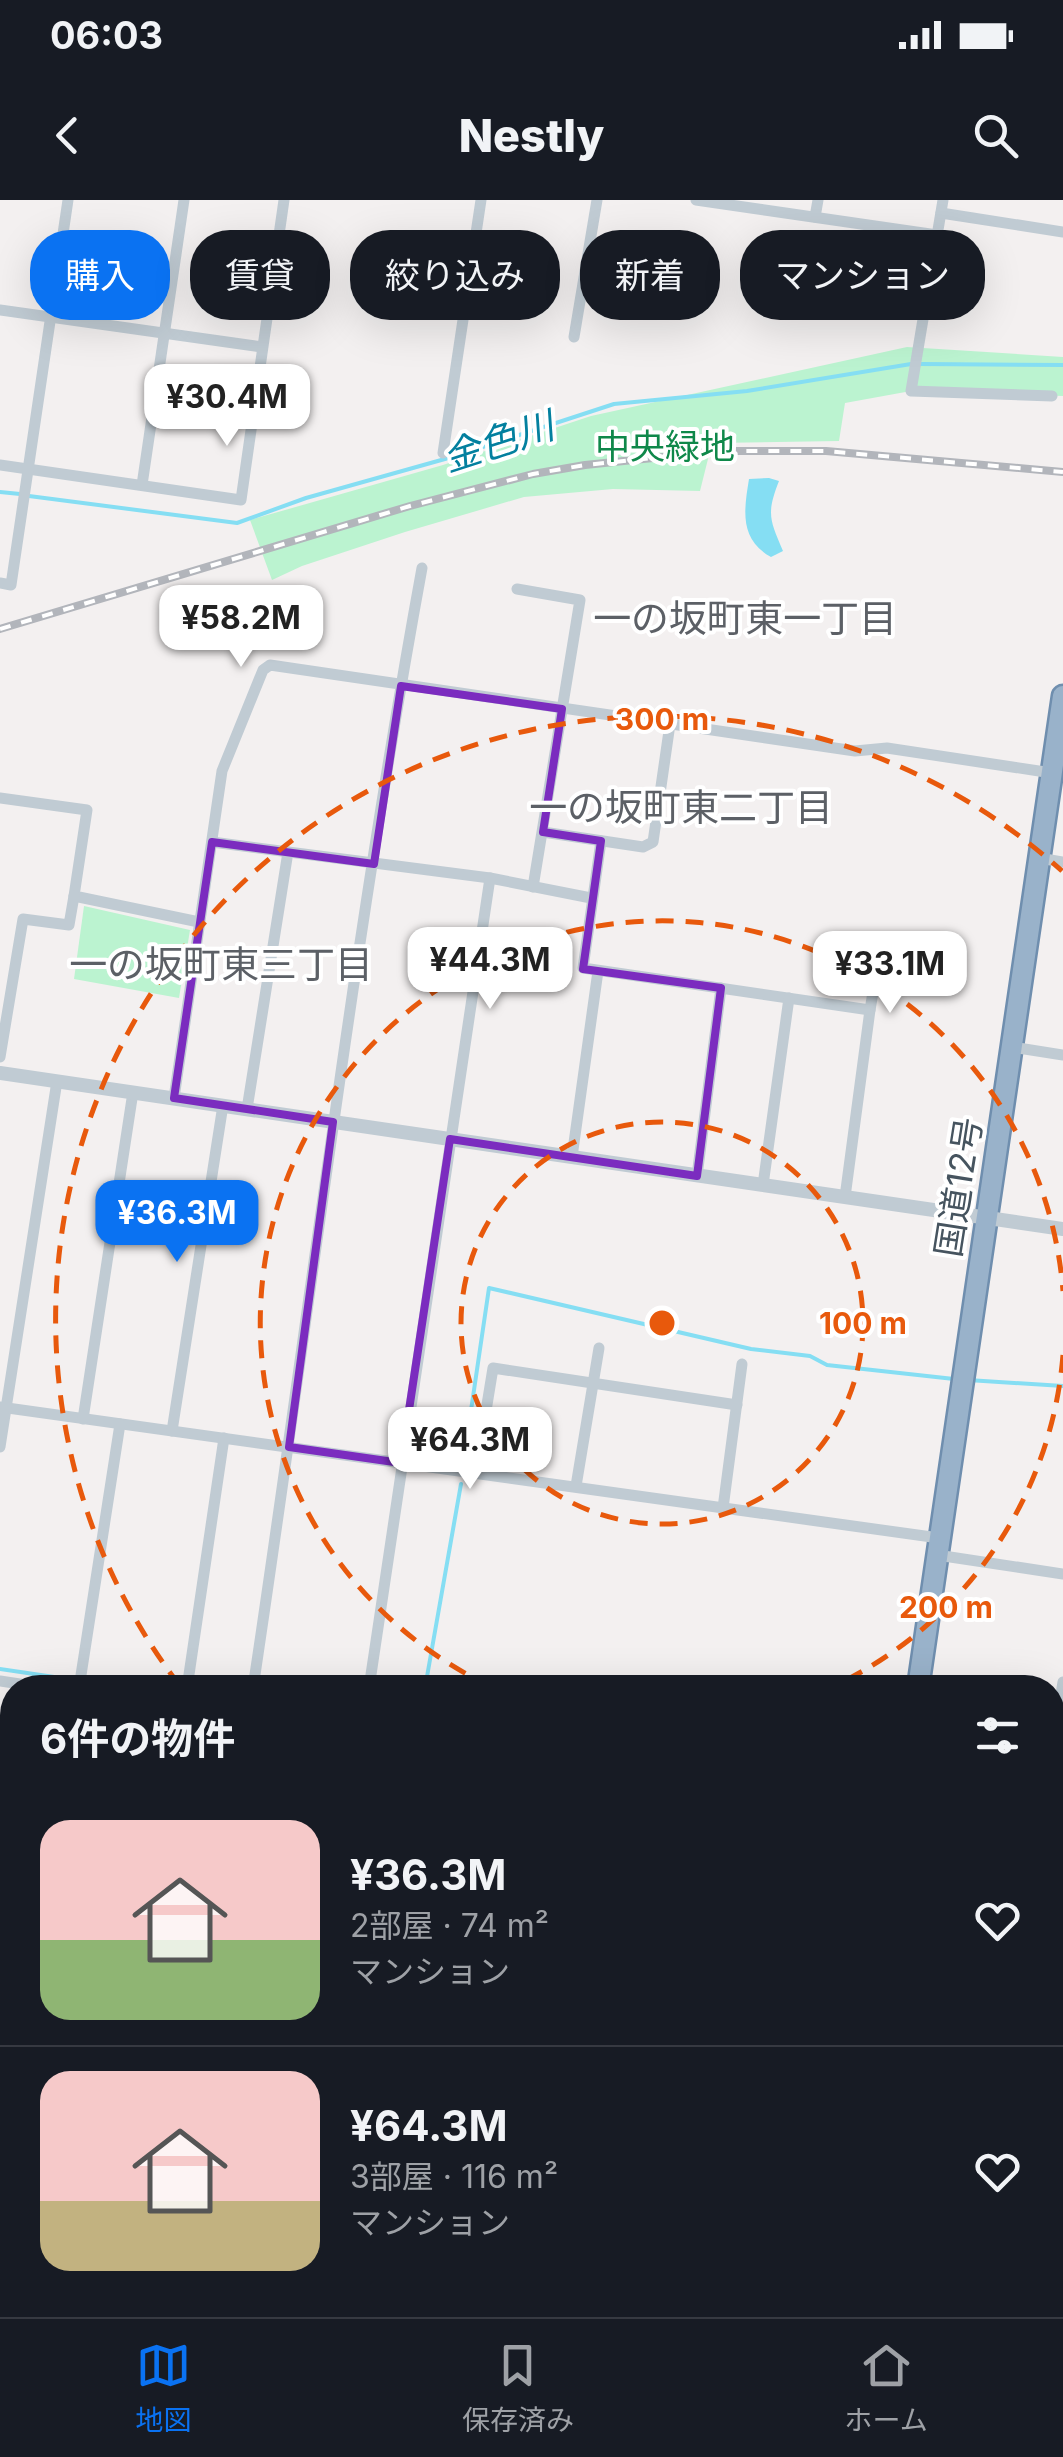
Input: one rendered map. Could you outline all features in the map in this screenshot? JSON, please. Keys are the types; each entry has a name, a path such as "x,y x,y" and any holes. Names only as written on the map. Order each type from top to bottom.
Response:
{"highway":[{"name":"国道12号","path":"920,1675 1063,696"}],"street":[{"path":"64,230 68,200"},
{"path":"142,485 184,200"},
{"path":"0,464 240,500 284,200"},
{"path":"442,453 482,200"},
{"path":"574,337 597,200"},
{"path":"815,217 818,200"},
{"path":"703,201 904,230"},
{"path":"942,206 1063,232"},
{"path":"0,310 30,315"},
{"path":"0,582 11,584 51,320"},
{"path":"67,320 262,347"},
{"path":"924,320 912,391 1052,396"},
{"path":"255,1675 334,1122 422,568"},
{"path":"518,589 580,600 533,887"},
{"path":"174,1098 222,772 263,670 270,665 855,751 887,748 1052,773"},
{"path":"543,832 643,846 653,842 670,724"},
{"path":"0,798 88,810 69,925 23,919 0,1056"},
{"path":"601,841 582,968 870,1010"},
{"path":"212,842 490,878 591,898"},
{"path":"247,1109 288,852"},
{"path":"1039,858 1063,862"},
{"path":"372,1675 490,878"},
{"path":"74,896 199,922"},
{"path":"845,1197 880,951 894,944 960,951"},
{"path":"572,1157 598,971"},
{"path":"697,1176 721,988"},
{"path":"763,1185 789,998"},
{"path":"1012,1047 1063,1055"},
{"path":"0,1073 1063,1230"},
{"path":"0,1447 3,1407 57,1081"},
{"path":"84,1419 133,1092"},
{"path":"172,1431 223,1106"},
{"path":"576,1486 598,1348"},
{"path":"723,1508 742,1364"},
{"path":"476,1472 493,1368 737,1405"},
{"path":"3,1407 723,1508 938,1546 1063,1574"},
{"path":"81,1675 120,1424"},
{"path":"189,1675 224,1438"}],"highlighted area":[{"path":"401,686 562,709 543,832 601,841 583,969 721,988 697,1176 450,1139 401,1463 289,1447 333,1122 174,1098 212,842 374,864"}],"green space":[{"name":"中央緑地","path":"907,347 1063,357 1063,396 911,391 845,403 839,441 712,443 700,491 613,489 524,497 405,532 272,580 250,520 443,465 591,416"},
{"path":"84,906 190,930 179,998 74,979"}],"water":[{"path":"749,479 779,481 771,517 783,551 771,557 753,542 745,513"}],"waterway":[{"name":"金色川","path":"29,496 237,523 306,498 452,457 614,404 747,391 911,364"},
{"name":"金色川","path":"921,364 1063,365"},
{"name":"金色川","path":"0,492 20,494"},
{"path":"464,1458 489,1288 751,1349 810,1356 827,1365 954,1379"},
{"path":"968,1380 1063,1386"},
{"path":"427,1675 461,1484"},
{"path":"0,1669 41,1675"}],"railway":[{"path":"0,629 410,506 533,474 585,465 721,451 826,451 1063,472"}],"district":[{"name":"一の坂町東一丁目","path":"745,618"},
{"name":"一の坂町東二丁目","path":"681,807"},
{"name":"一の坂町東三丁目","path":"221,964"}]}
